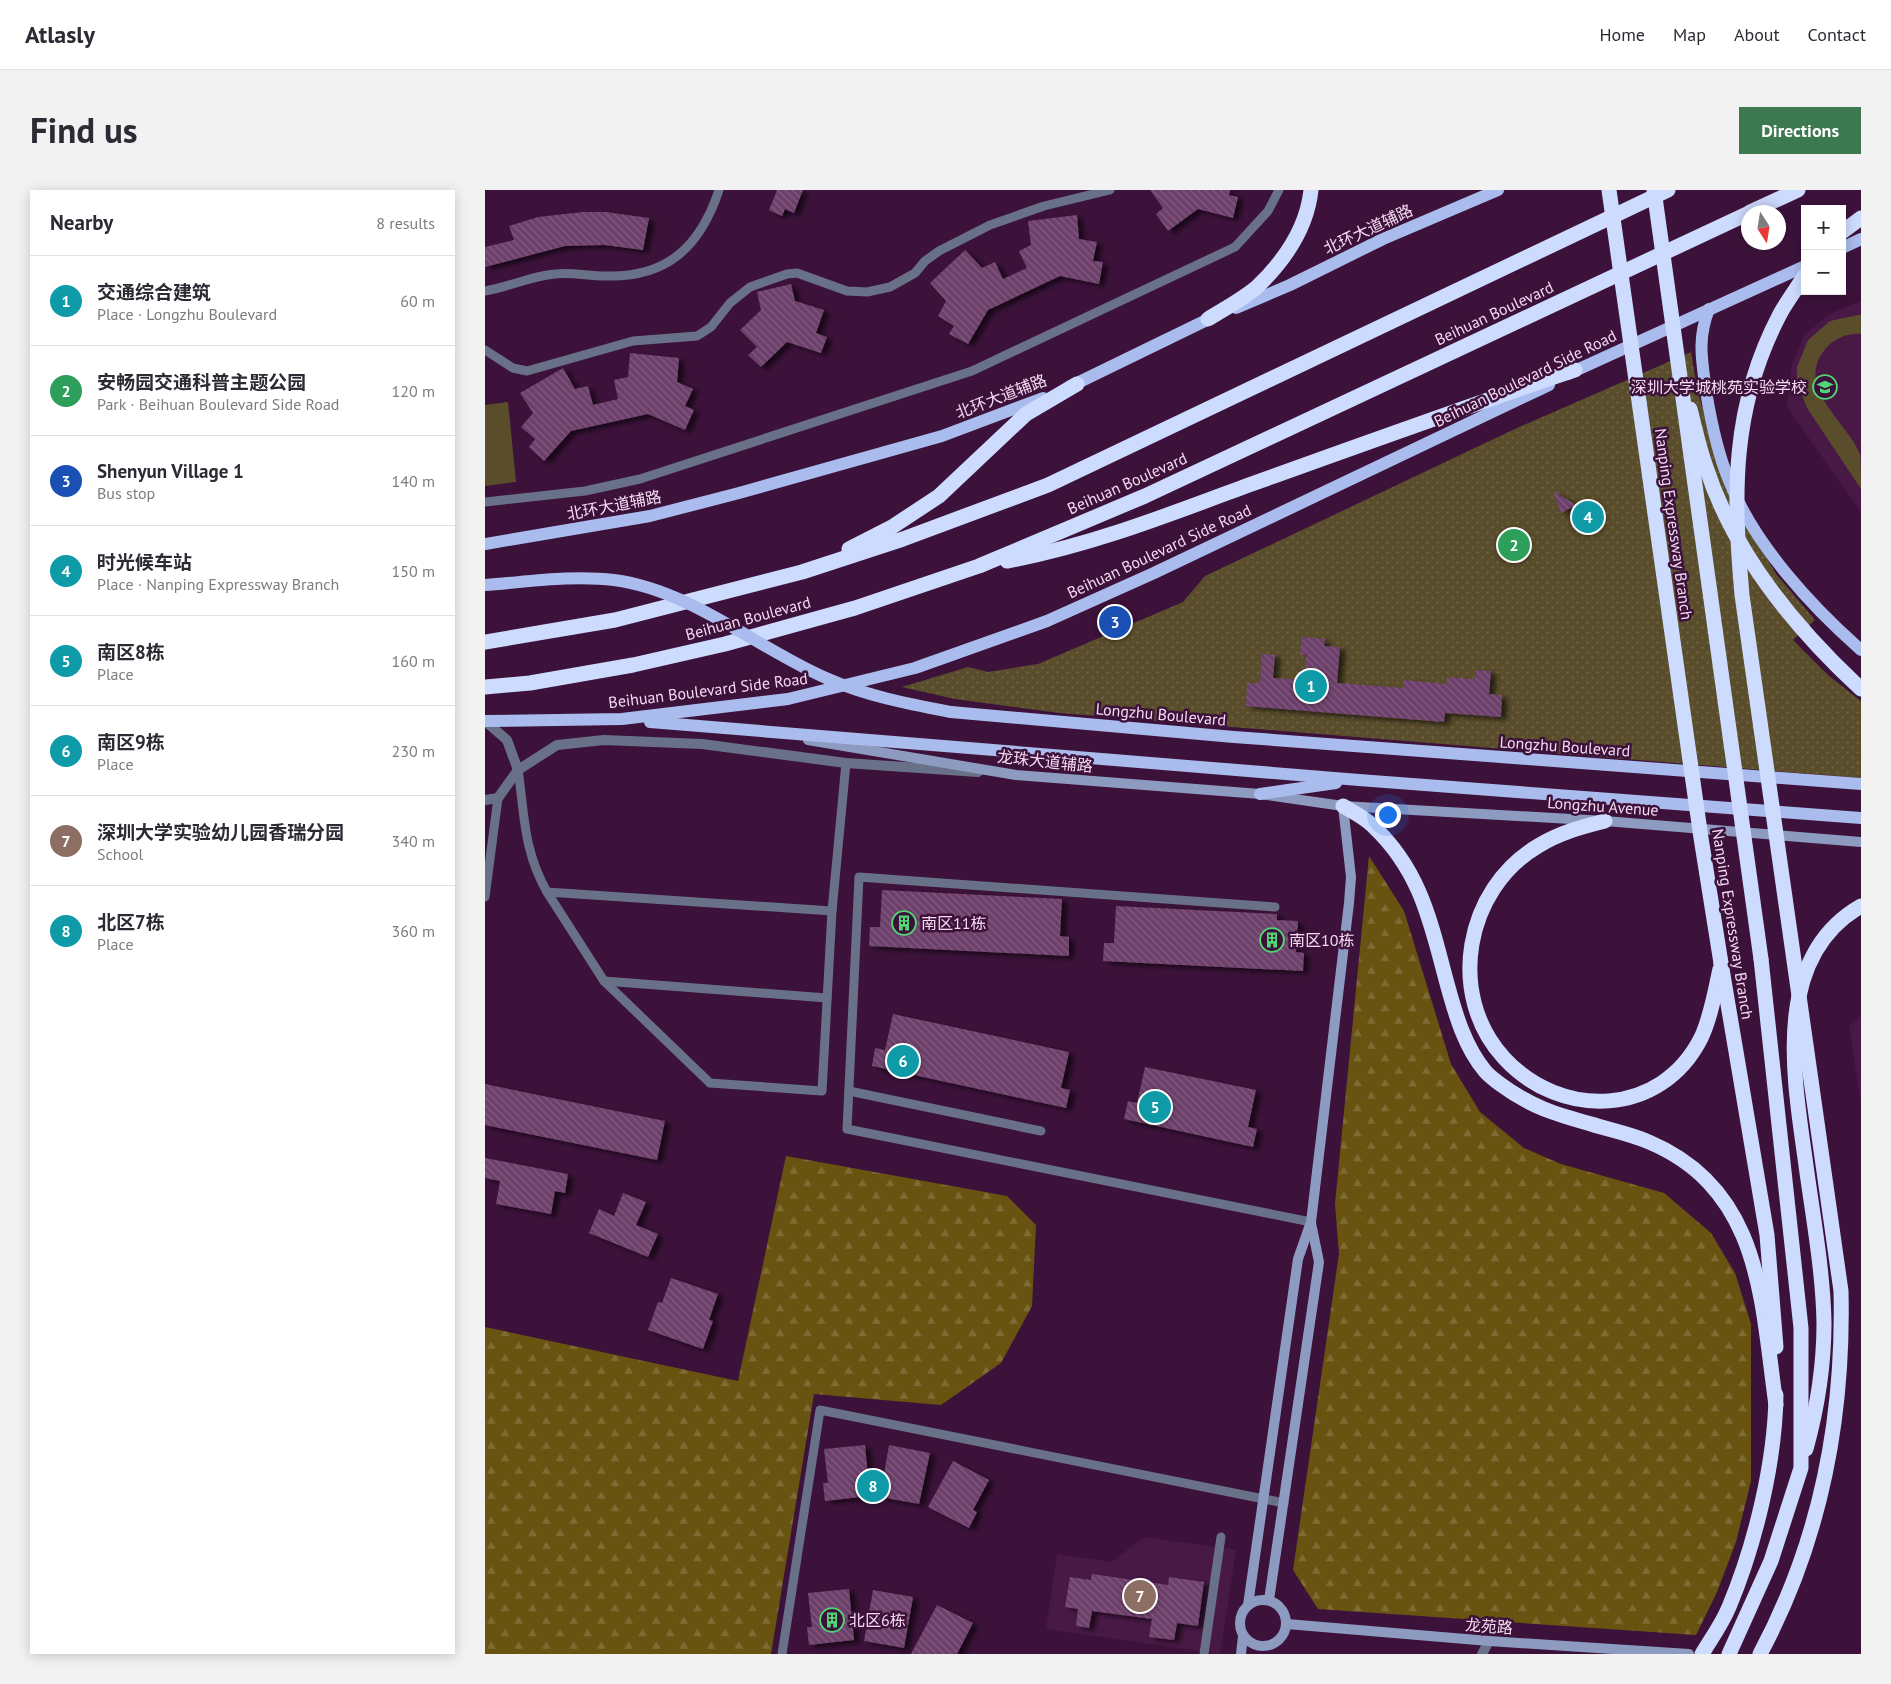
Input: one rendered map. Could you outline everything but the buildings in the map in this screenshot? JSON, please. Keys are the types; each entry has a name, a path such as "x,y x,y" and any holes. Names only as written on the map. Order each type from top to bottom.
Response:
{"highway":[{"path":"1208,319 1256,288 1282,259 1301,228 1311,190"},
{"name":"Nanping Expressway Branch","path":"1609,190 1695,799 1767,1235 1776,1347 1776,1405 1765,1486 1749,1552 1728,1609 1702,1654"},
{"name":"Nanping Expressway Branch","path":"1654,190 1761,959 1801,1328 1801,1468 1771,1560 1729,1654"},
{"name":"Beihuan Boulevard","path":"485,642 615,620 802,572 903,539 1048,485 1668,190"},
{"name":"Beihuan Boulevard","path":"1766,205 1798,190"},
{"name":"Beihuan Boulevard","path":"485,686 530,683 633,665 725,644 855,608 979,566 1145,496 1741,217"},
{"path":"1846,229 1861,218"},
{"path":"1760,1654 1781,1612 1816,1517 1837,1410 1842,1334 1841,1291 1742,595 1735,520 1737,470 1743,418 1759,364 1780,314 1801,281"},
{"path":"979,566 1051,553 1177,511 1575,370"},
{"path":"1682,381 1706,468 1731,527 1770,590 1830,660 1861,690"},
{"path":"802,572 892,527 918,511 970,469 1026,414 1077,384"},
{"path":"1343,806 1372,824 1392,846 1411,875 1426,904 1452,1002 1466,1041 1485,1072 1523,1100 1551,1112 1649,1142 1683,1161 1711,1183 1727,1203 1742,1229 1749,1251 1759,1294 1776,1405"},
{"path":"1605,820 1566,832 1537,846 1512,866 1492,888 1481,908 1469,956 1470,987 1476,1012 1489,1039 1505,1059 1533,1081 1569,1096 1594,1102 1624,1100 1647,1093 1672,1077 1701,1037 1712,1002 1721,962"},
{"path":"1801,1468 1812,1427 1822,1366 1824,1323 1821,1279 1799,1113 1793,1044 1797,1006 1805,972 1820,942 1844,916 1861,906"}],"main road":[{"name":"北环大道辅路","path":"485,544 651,516 942,436 1077,384 1208,319 1290,285 1383,239 1498,190"},
{"path":"1846,246 1861,239"},
{"name":"Beihuan Boulevard Side Road","path":"485,721 622,719 788,699 915,668 1028,628 1154,573 1575,370 1801,268"},
{"path":"1709,309 1701,328 1701,353 1708,403 1730,484 1750,520 1779,563 1841,632 1861,650"},
{"name":"Longzhu Boulevard","path":"485,585 558,579 614,580 669,594 827,678 883,698 951,712 1234,737 1861,784"},
{"path":"622,719 1359,780 1861,818"},
{"path":"1260,794 1359,780"}],"street":[{"path":"485,721 507,740 518,770"},
{"name":"龙珠大道辅路","path":"747,730 1016,775 1260,794 1343,806"},
{"path":"485,800 499,798 518,770 557,745 604,740 702,744 846,762 1016,775"},
{"path":"1241,1654 1243,1636 1240,1620 1248,1605 1298,1259 1311,1222 1351,877 1343,806"},
{"name":"Longzhu Avenue","path":"1343,806 1605,820 1861,842"},
{"path":"1269,1600 1319,1262 1311,1222"},
{"path":"1243,1636 1260,1650 1275,1643 1285,1632 1287,1624 1282,1609 1269,1600 1261,1599 1248,1605"},
{"name":"龙苑路","path":"1287,1624 1489,1641 1689,1654"},
{"path":"1482,1654 1489,1641"}],"lane":[{"path":"485,291 553,274 630,276 655,269 681,254 700,234 713,209 719,190"},
{"path":"485,350 513,368 527,371 633,341 697,336 711,328 731,303 750,287 787,274 797,273 847,291 867,292 890,287 915,273 925,261 939,251 990,225 1044,206 1110,190"},
{"path":"485,502 585,492 641,479 971,371 1235,247 1268,211 1279,190"},
{"path":"518,770 526,841 534,868 547,892 604,981 710,1083 822,1091 832,911 846,762"},
{"path":"485,897 499,798"},
{"path":"1275,907 859,877 847,1129 1311,1222"},
{"path":"547,892 832,911"},
{"path":"604,981 827,998"},
{"path":"849,1091 1041,1131"},
{"path":"782,1654 820,1410 1284,1502"},
{"path":"1204,1654 1221,1537"}],"shaded area":[{"name":"深圳大学城桃苑实验学校","path":"1861,301 1861,512 1787,407 1791,368 1804,336 1828,315"},
{"path":"1861,315 1861,334 1851,334 1833,341 1817,362 1816,376 1819,390 1826,403 1860,454 1861,489 1807,408 1797,382 1797,367 1808,340 1830,321"},
{"path":"1691,352 1697,388 1717,460 1742,516 1776,574 1815,620 1793,640 1829,676 1861,701 1861,778 1060,713 955,699 902,687 968,667 988,672 1038,664 1183,602 1205,576 1517,428"},
{"path":"508,402 516,482 485,486 485,405"},
{"path":"1861,1015 1861,1105 1849,1025"},
{"path":"1145,1537 1236,1550 1220,1654 1046,1629 1057,1554 1111,1562"}],"green space":[{"path":"1369,856 1404,911 1451,1064 1480,1112 1524,1148 1561,1164 1664,1193 1711,1233 1735,1273 1751,1324 1751,1481 1736,1542 1717,1592 1696,1635 1318,1609 1293,1570 1339,1254 1335,1204"},
{"path":"786,1156 1007,1196 1036,1225 1032,1306 1001,1363 941,1405 814,1394 771,1654 485,1654 485,1327 738,1381"}],"place":[{"name":"深圳大学城桃苑实验学校","path":"1825,387"},
{"name":"时光候车站","path":"1588,517"},
{"name":"安畅园交通科普主题公园","path":"1514,545"},
{"name":"Shenyun Village 1","path":"1115,622"},
{"name":"交通综合建筑","path":"1311,686"},
{"name":"南区11栋","path":"904,923"},
{"name":"南区10栋","path":"1272,940"},
{"name":"南区9栋","path":"903,1061"},
{"name":"南区8栋","path":"1155,1107"},
{"name":"北区7栋","path":"873,1486"},
{"name":"深圳大学实验幼儿园香瑞分园","path":"1140,1596"},
{"name":"北区6栋","path":"832,1620"}]}
